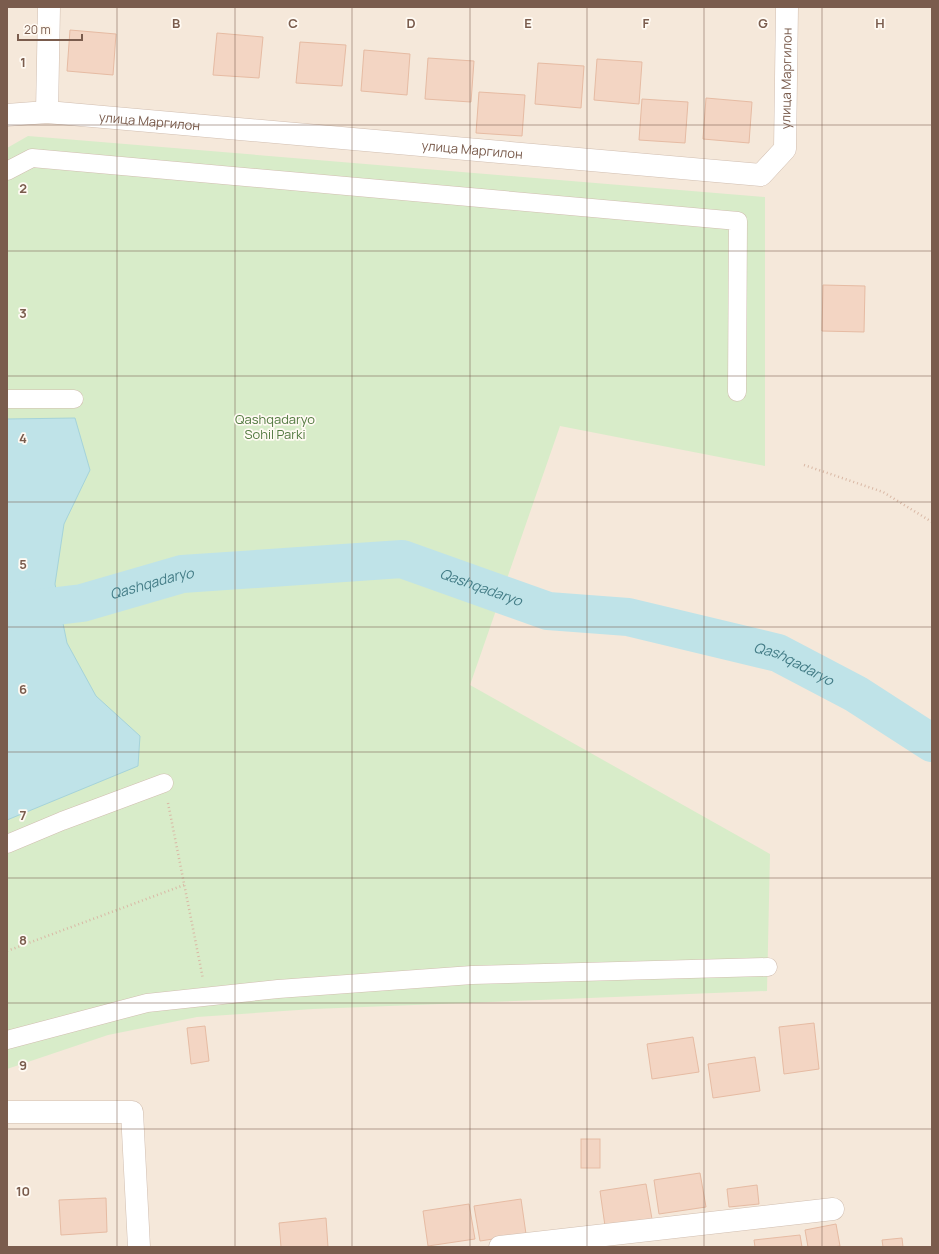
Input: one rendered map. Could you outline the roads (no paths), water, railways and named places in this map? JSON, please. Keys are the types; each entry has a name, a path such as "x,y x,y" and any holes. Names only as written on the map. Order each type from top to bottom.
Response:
{"street":[{"path":"47,112 49,7"},
{"name":"улица Маргилон","path":"7,115 47,112 761,175 785,149 787,7"},
{"path":"7,171 32,158 738,221 737,392"},
{"path":"7,400 74,398"},
{"path":"7,844 62,821 164,783"},
{"path":"7,1040 147,1003 278,989 472,975 768,967"},
{"path":"7,1112 132,1112 139,1247"},
{"path":"500,1247 833,1209"}],"water":[{"path":"75,418 90,470 64,524 55,584 67,643 96,696 140,736 138,766 7,820 7,419"}],"waterway":[{"name":"Qashqadaryo","path":"7,612 82,603 182,574 402,559 548,611 628,617 778,653 856,694 932,743"}],"park label":[{"name":"Qashqadaryo Sohil Parki","path":"275,426"}]}
